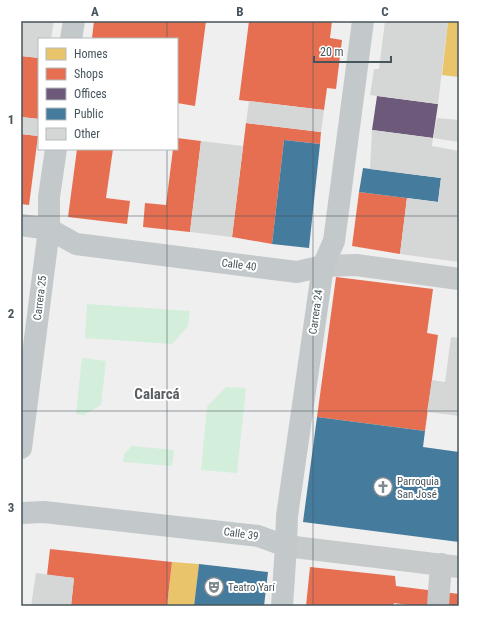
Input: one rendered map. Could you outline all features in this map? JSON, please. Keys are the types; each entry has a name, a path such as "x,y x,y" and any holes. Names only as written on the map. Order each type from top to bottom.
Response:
{"main road":[{"path":"71,38 74,21"},
{"name":"Carrera 24","path":"282,606 287,516 323,266 334,241 363,21"},
{"name":"Carrera 25","path":"21,448 49,230 49,197 56,150"},
{"name":"Calle 40","path":"21,226 49,230 76,244 297,272 323,266"},
{"name":"Calle 39","path":"21,513 44,512 258,536 286,546"}],"street":[{"name":"Calle 40","path":"323,266 356,265 459,280"},
{"name":"Calle 39","path":"286,546 450,565"},
{"path":"439,591 450,565"}],"green space":[{"path":"87,304 190,311 188,326 172,344 85,338"},
{"path":"82,358 106,361 101,405 84,415 76,414"},
{"path":"226,387 246,388 237,473 201,470 207,407"},
{"path":"132,446 174,450 172,466 123,462 124,454"}],"building: Homes":[{"path":"448,21 459,21 459,77 442,75"},
{"path":"172,562 199,564 194,606 167,606"}],"building: Shops":[{"path":"94,21 206,21 195,106 178,103 178,38 92,38"},
{"path":"249,21 332,21 330,38 342,40 336,89 327,88 324,110 239,100"},
{"path":"21,56 38,58 38,119 21,117"},
{"path":"246,123 321,132 320,144 284,140 272,244 232,237"},
{"path":"21,134 38,136 29,205 21,204"},
{"path":"178,138 201,141 190,232 143,227 145,203 166,205 173,150 178,150"},
{"path":"77,150 113,150 106,198 130,201 127,224 68,217"},
{"path":"359,192 407,198 400,254 352,246"},
{"path":"336,277 433,289 427,333 438,335 425,431 317,417"},
{"path":"50,549 172,562 167,606 71,606 74,578 47,575"},
{"path":"310,567 395,576 396,586 459,594 459,606 415,606 394,603 393,606 306,606"}],"building: Offices":[{"path":"377,96 438,104 433,138 372,130"}],"building: Public":[{"path":"284,140 320,144 309,248 272,244"},
{"path":"363,168 441,178 438,202 359,192"},
{"name":"Parroquia San José","path":"317,417 425,431 423,447 459,452 459,542 303,522"},
{"path":"199,564 268,572 264,606 194,606"}],"building: Other":[{"path":"21,21 54,21 51,38 38,38 38,58 21,56"},
{"path":"385,21 448,21 438,104 370,95 374,69 379,69"},
{"path":"249,101 324,110 321,132 246,123"},
{"path":"21,117 38,119 38,136 21,134"},
{"path":"437,118 459,120 459,142 433,138"},
{"path":"372,130 433,138 432,146 459,151 459,262 400,254 407,198 438,202 441,178 370,169"},
{"path":"201,141 243,146 232,237 190,232"},
{"path":"451,337 459,338 459,416 427,412 432,380 445,382"},
{"path":"36,573 74,578 71,606 31,606"}],"tunnel":[{"path":"438,606 439,591"}],"place":[{"name":"Parroquia San José","path":"383,487"},
{"name":"Teatro Yarí","path":"214,587"}],"district":[{"name":"Calarcá","path":"157,394"}]}
